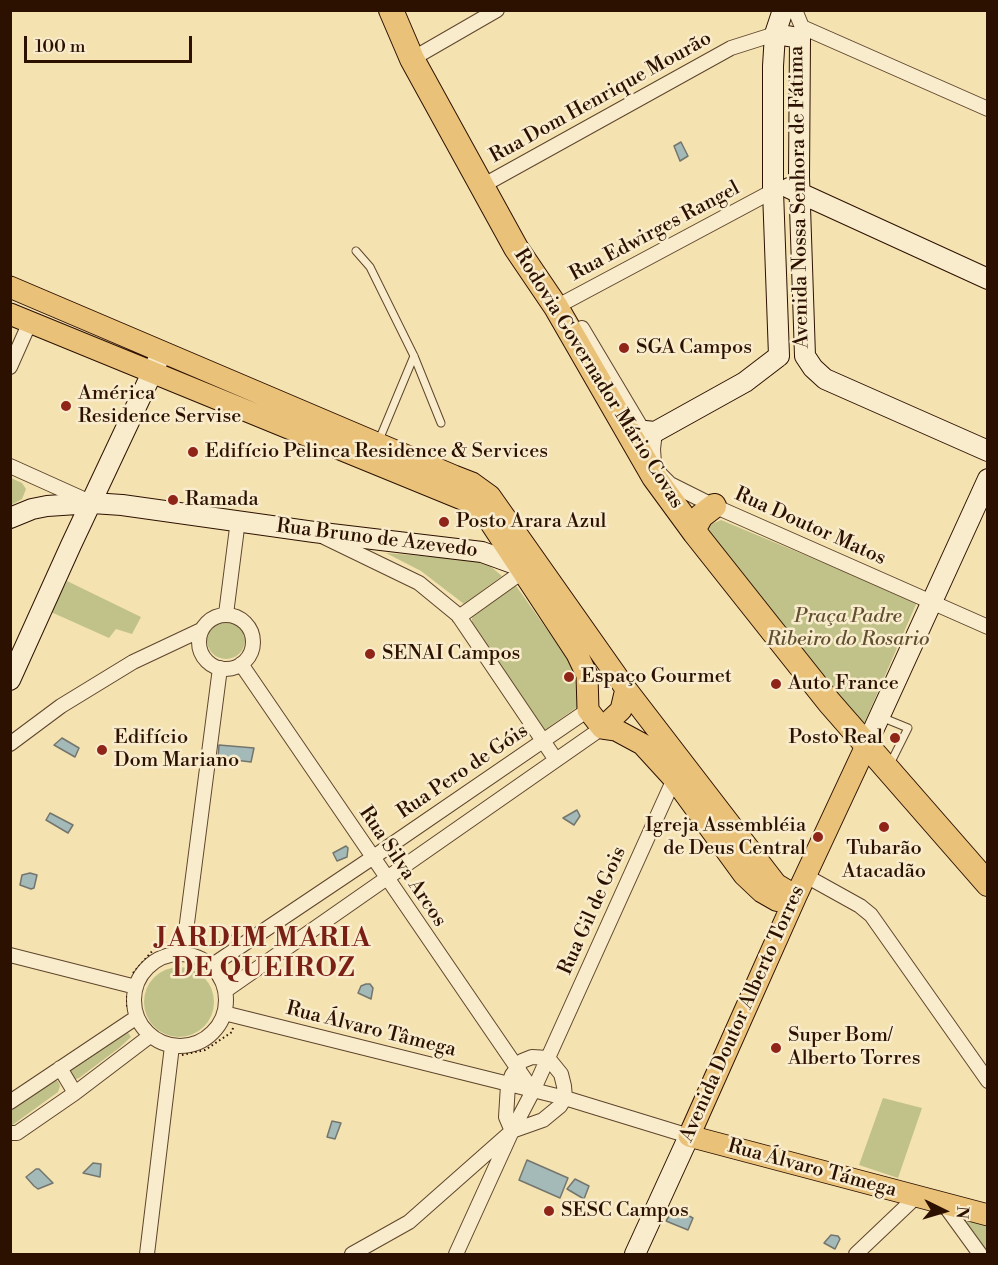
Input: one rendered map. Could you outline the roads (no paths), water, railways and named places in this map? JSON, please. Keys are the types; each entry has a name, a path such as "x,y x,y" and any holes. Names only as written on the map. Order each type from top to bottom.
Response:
{"highway":[{"name":"Rodovia Governador Mário Covas","path":"391,10 412,59 516,248 561,304 641,431 654,477 695,533 866,746 987,884"},
{"path":"695,533 701,516 714,507"}],"main road":[{"name":"Avenida Nossa Senhora de Fátima","path":"775,34 801,33 799,194 805,356 797,358 779,356 773,185 775,34 785,11"},
{"path":"773,185 799,194 987,279"},
{"path":"10,287 378,442 472,483 490,496 626,689 776,884 794,900"},
{"path":"20,318 472,503 490,522 577,654 587,675 588,710 602,728 616,730 642,744 674,779 744,875 762,892 776,900 794,900"},
{"path":"10,680 162,352"},
{"path":"641,431 745,382 779,356"},
{"path":"805,356 825,380 987,451"},
{"path":"417,480 423,468 454,476"},
{"name":"Avenida Doutor Alberto Torres","path":"635,1254 987,479"},
{"name":"Rua Bruno de Azevedo","path":"10,518 47,506 92,503 122,505 314,532 482,552 520,569"},
{"path":"602,728 621,710 626,689"},
{"name":"Rua Álvaro Támega","path":"689,1136 987,1215"}],"street":[{"path":"412,59 497,10"},
{"path":"785,11 801,33 987,109"},
{"name":"Rua Dom Henrique Mourão","path":"482,186 731,48 775,34"},
{"name":"Rua Edwirges Rangel","path":"561,304 773,185"},
{"path":"10,367 20,318"},
{"name":"Rua Doutor Matos","path":"641,431 653,449 654,463 661,476 670,484 714,507 987,627"},
{"path":"10,466 92,503"},
{"path":"226,614 238,520"},
{"path":"314,532 419,583 459,617 556,760"},
{"path":"459,617 520,569"},
{"path":"226,614 237,617 246,624 252,634 249,656 241,664 231,669 220,668 209,663 201,654 198,642 201,630 207,622 216,616 226,614"},
{"path":"10,744 61,706 134,662 201,630"},
{"name":"Rua Silva Arcos","path":"241,664 533,1091"},
{"path":"183,954 220,668"},
{"name":"Rua Pero de Góis","path":"211,966 588,710"},
{"path":"230,988 222,982 211,966 198,958 183,954 168,956 154,963 142,973 136,987 134,1002 137,1017 150,1036 161,1043 172,1046 189,1046 204,1040 217,1029 224,1013 230,988 602,728"},
{"name":"Rua Gil de Gois","path":"456,1254 512,1131 533,1091 674,779"},
{"path":"457,798 472,818"},
{"path":"806,876 860,906 871,915 987,1081"},
{"path":"295,910 309,932"},
{"path":"10,955 136,987"},
{"name":"Rua Álvaro Tâmega","path":"224,1013 508,1085"},
{"path":"10,1102 137,1017"},
{"path":"10,1133 17,1133 75,1093 150,1036"},
{"path":"147,1254 172,1046"},
{"path":"351,1254 409,1222 512,1131 543,1120 560,1106 565,1098 561,1074 548,1058 532,1057 522,1061 516,1067 508,1085 506,1117 512,1131"},
{"path":"60,1068 75,1093"},
{"name":"Rua Álvaro Támega","path":"508,1085 565,1098 689,1136"},
{"path":"485,1154 497,1167"},
{"path":"856,1254 917,1197"},
{"path":"943,1203 980,1254"}],"lane":[{"path":"356,251 370,267 414,356 441,423"},
{"path":"378,442 414,356"},
{"path":"879,716 908,728 887,769"}],"water":[{"path":"681,142 688,156 680,161 674,146"},
{"path":"62,738 79,748 75,757 54,745"},
{"path":"219,745 254,748 251,762 218,758"},
{"path":"577,810 580,816 574,825 563,818"},
{"path":"50,813 73,825 68,833 46,820"},
{"path":"346,846 348,848 347,857 337,861 333,853"},
{"path":"30,873 37,875 34,888 31,889 20,885 22,875"},
{"path":"370,984 373,988 371,999 358,993 361,986"},
{"path":"332,1121 341,1123 335,1139 327,1137"},
{"path":"527,1160 568,1178 560,1198 519,1180"},
{"path":"93,1163 101,1164 100,1177 83,1173"},
{"path":"39,1169 53,1183 38,1189 34,1186 26,1177"},
{"path":"575,1179 589,1186 584,1199 567,1189"},
{"path":"674,1208 693,1218 688,1230 666,1221"},
{"path":"831,1235 838,1236 840,1239 835,1249 824,1243"}],"place":[{"name":"SGA Campos","path":"624,348"},
{"name":"América Residence Servise","path":"66,406"},
{"name":"Edifício Pelinca Residence & Services","path":"193,452"},
{"name":"Ramada","path":"173,500"},
{"name":"Posto Arara Azul","path":"444,522"},
{"name":"SENAI Campos","path":"370,654"},
{"name":"Espaço Gourmet","path":"569,677"},
{"name":"Auto France","path":"776,684"},
{"name":"Posto Real","path":"895,738"},
{"name":"Edifício Dom Mariano","path":"102,750"},
{"name":"Tubarão Atacadão","path":"884,827"},
{"name":"Igreja Assembléia de Deus Central","path":"818,837"},
{"name":"Super Bom/ Alberto Torres","path":"776,1048"},
{"name":"SESC Campos","path":"549,1211"}],"district":[{"name":"JARDIM MARIA DE QUEIROZ","path":"264,955"}],"park label":[{"name":"Praça Padre Ribeiro do Rosario","path":"848,628"}]}
